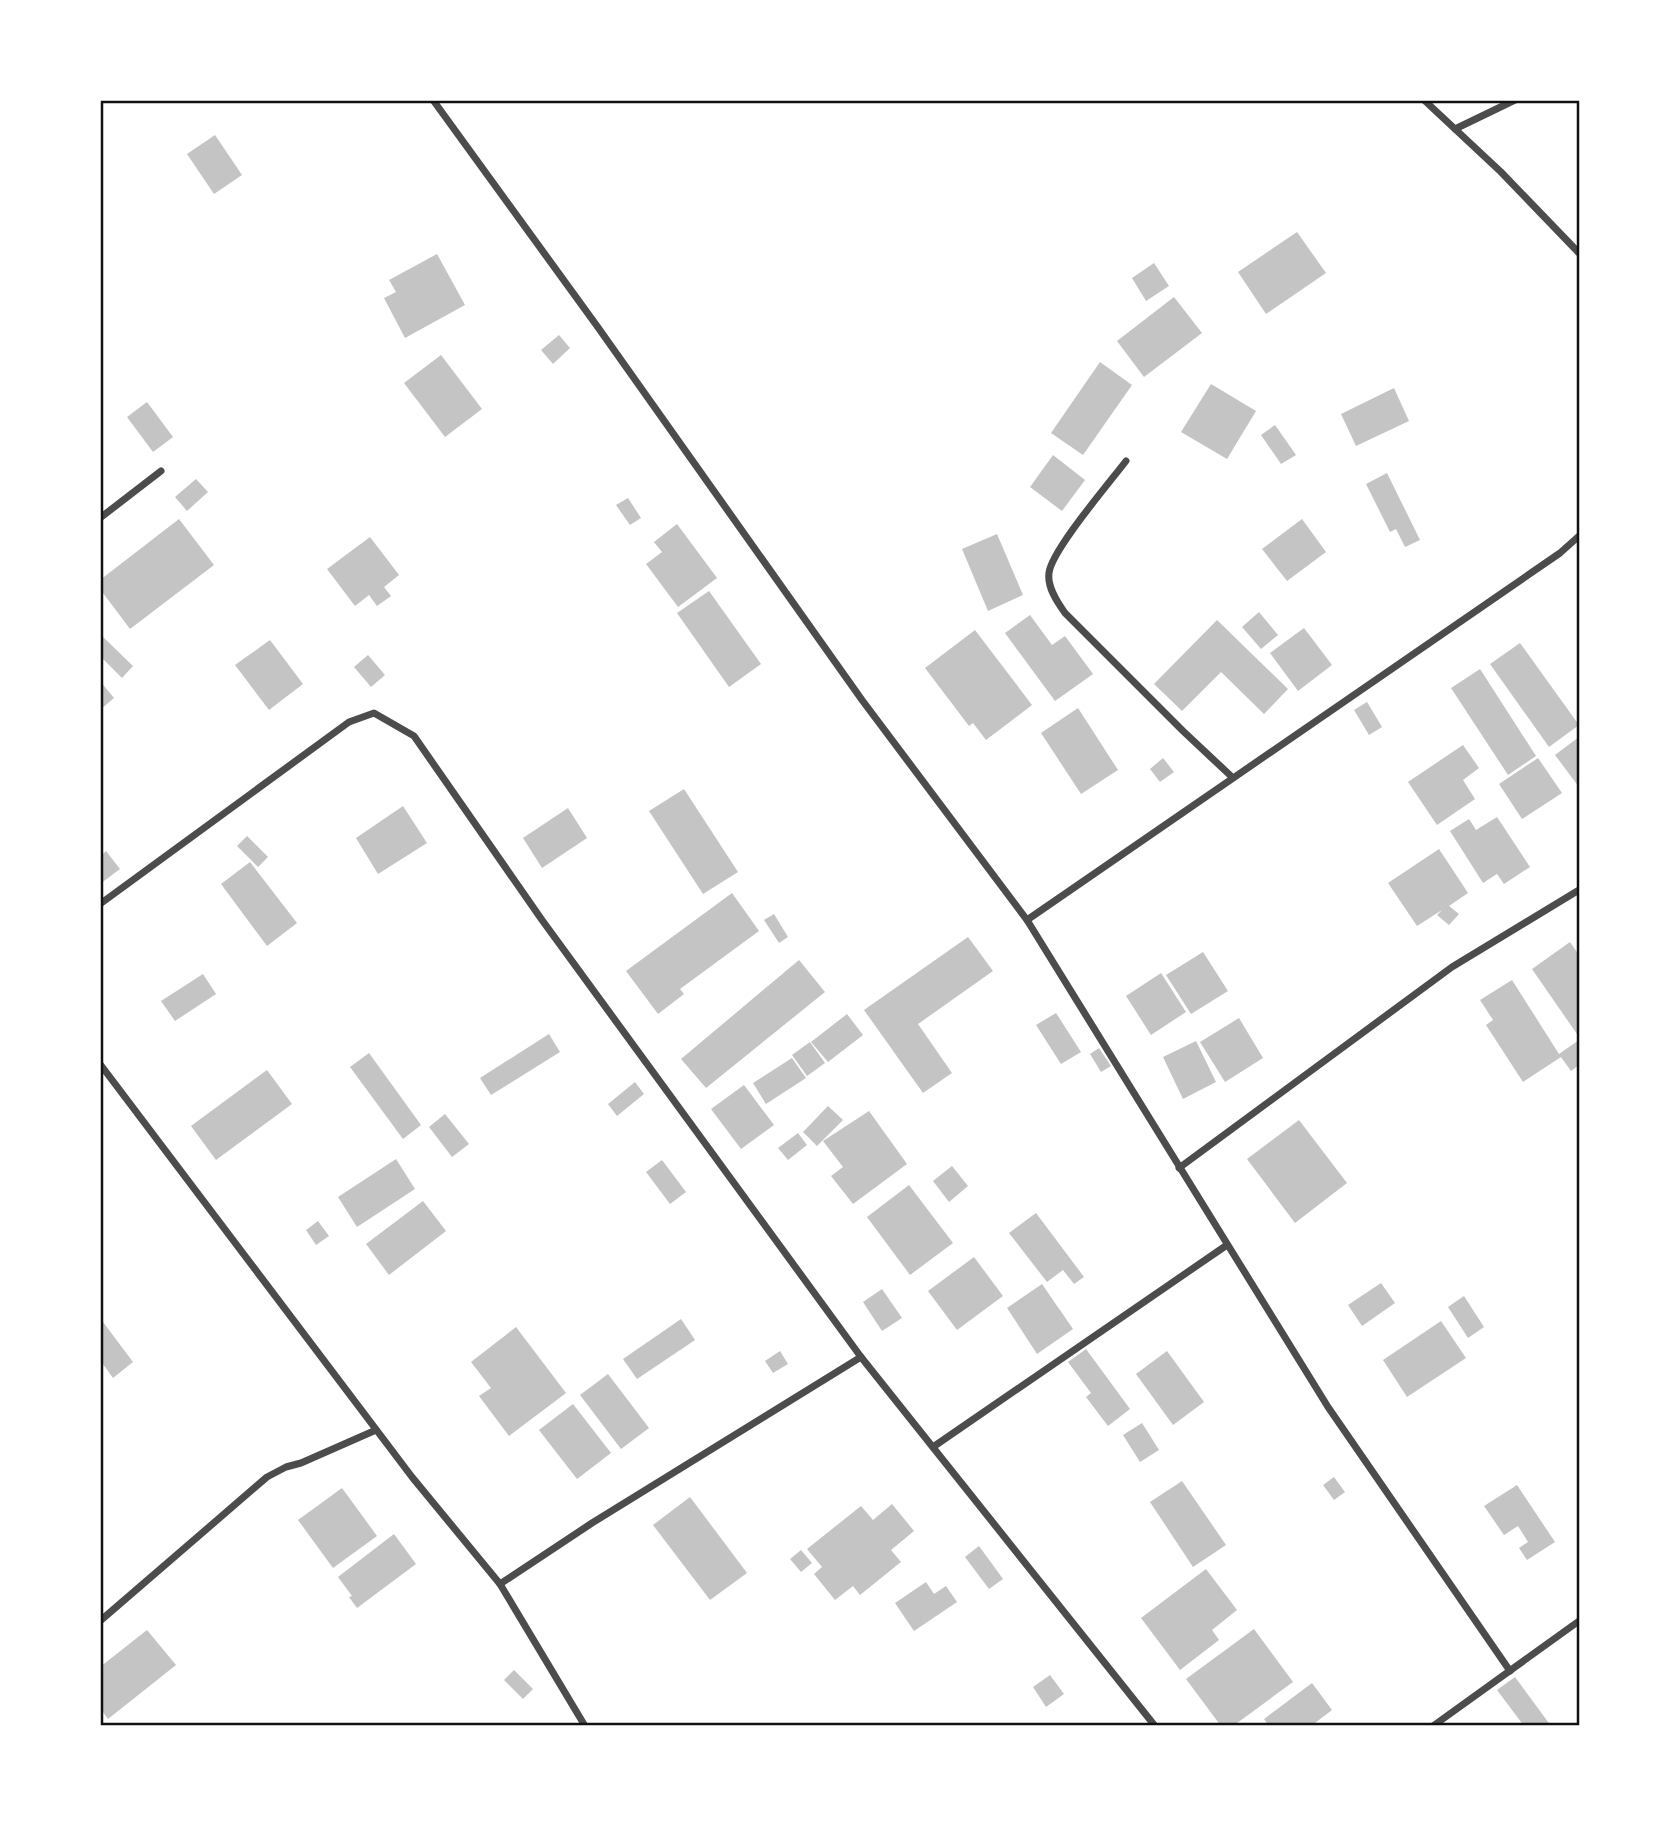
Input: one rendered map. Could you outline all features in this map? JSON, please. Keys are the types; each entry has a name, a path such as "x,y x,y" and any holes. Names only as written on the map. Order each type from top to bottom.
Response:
{"street":[{"path":"433,100 862,700 1027,920 1328,1407 1510,1671"},
{"path":"1424,100 1501,172 1579,253"},
{"path":"1455,129 1515,100"},
{"path":"1126,461 1056,553 1049,573 1051,587 1065,612 1183,732 1232,777"},
{"path":"100,518 161,471"},
{"path":"1027,920 1560,553 1579,536"},
{"path":"100,904 349,722 374,713 414,736 542,920 860,1357 1155,1726"},
{"path":"1179,1168 1452,967 1579,890"},
{"path":"100,1064 376,1430 500,1584 585,1726"},
{"path":"933,1447 1227,1245"},
{"path":"500,1584 603,1516 860,1357"},
{"path":"100,1621 267,1478 286,1467 376,1430"},
{"path":"1433,1726 1579,1621"}],"building":[{"path":"215,135 242,175 214,194 187,154"},
{"path":"1297,232 1326,273 1266,314 1238,272"},
{"path":"437,254 465,305 405,338 384,298 396,292 389,280"},
{"path":"1154,263 1169,286 1146,301 1132,278"},
{"path":"1174,297 1202,333 1144,377 1117,341"},
{"path":"559,335 570,348 553,364 541,350"},
{"path":"441,355 482,409 445,437 404,383"},
{"path":"1100,362 1132,385 1083,455 1051,433"},
{"path":"1211,384 1256,411 1227,459 1181,432"},
{"path":"1394,388 1409,421 1356,446 1341,414"},
{"path":"147,402 173,437 153,452 127,417"},
{"path":"1275,425 1296,455 1281,464 1261,435"},
{"path":"1053,455 1085,480 1062,511 1030,487"},
{"path":"1387,473 1420,540 1405,547 1396,529 1390,532 1366,484"},
{"path":"196,479 208,492 187,511 175,497"},
{"path":"628,498 641,518 630,525 616,505"},
{"path":"179,519 214,565 130,629 100,589 100,580"},
{"path":"1302,519 1326,552 1287,581 1262,549"},
{"path":"677,524 717,578 678,607 646,564 662,552 654,542"},
{"path":"997,534 1023,595 988,611 962,549"},
{"path":"370,537 399,575 384,587 391,596 377,606 369,595 355,606 327,569"},
{"path":"709,591 761,664 729,687 677,613"},
{"path":"1259,612 1278,635 1261,649 1242,627"},
{"path":"1030,615 1052,645 1065,636 1093,674 1055,701 1005,633"},
{"path":"1217,620 1288,689 1264,714 1221,672 1182,711 1154,684"},
{"path":"1304,628 1332,665 1298,691 1270,653"},
{"path":"975,630 1032,705 986,740 973,723 969,726 925,668"},
{"path":"102,636 133,666 122,678 100,656"},
{"path":"270,640 303,684 269,710 235,665"},
{"path":"1520,643 1579,725 1549,747 1490,664"},
{"path":"368,655 385,675 371,687 354,667"},
{"path":"1480,669 1536,756 1508,775 1451,688"},
{"path":"100,681 114,698 100,710"},
{"path":"1367,702 1382,727 1369,735 1354,710"},
{"path":"1078,708 1118,770 1081,794 1041,733"},
{"path":"1579,737 1579,787 1555,755"},
{"path":"1463,745 1479,768 1463,780 1475,799 1437,825 1408,782"},
{"path":"1163,758 1174,772 1160,782 1150,769"},
{"path":"1538,758 1562,793 1522,819 1499,784"},
{"path":"684,789 738,872 703,894 649,811"},
{"path":"403,806 427,843 378,874 356,838"},
{"path":"568,808 587,838 542,868 523,838"},
{"path":"1497,817 1530,867 1504,884 1497,874 1483,883 1450,831 1469,819 1476,830"},
{"path":"247,836 268,857 258,867 237,846"},
{"path":"1439,849 1468,893 1449,906 1459,914 1449,925 1437,915 1442,910 1417,926 1388,883"},
{"path":"106,851 120,869 100,884 100,857"},
{"path":"250,862 297,923 267,946 221,884"},
{"path":"732,893 759,931 680,989 684,994 658,1014 626,971"},
{"path":"774,914 788,937 779,943 764,920"},
{"path":"968,937 993,971 918,1024 952,1073 923,1093 864,1010"},
{"path":"1570,942 1579,955 1579,1037 1532,969"},
{"path":"1203,952 1228,991 1191,1014 1166,975"},
{"path":"799,960 825,992 706,1088 681,1059"},
{"path":"1161,973 1186,1012 1151,1035 1126,996"},
{"path":"203,974 216,994 175,1021 161,1001"},
{"path":"1512,980 1559,1054 1579,1040 1579,1065 1571,1071 1561,1057 1523,1082 1486,1025 1493,1020 1480,1000"},
{"path":"1056,1013 1081,1052 1061,1064 1036,1025"},
{"path":"847,1014 863,1035 828,1062 811,1042"},
{"path":"1239,1018 1263,1058 1225,1082 1200,1042"},
{"path":"549,1034 560,1052 491,1095 480,1078"},
{"path":"1196,1041 1216,1082 1183,1099 1163,1057"},
{"path":"810,1042 825,1063 807,1076 792,1055"},
{"path":"1099,1048 1111,1066 1101,1072 1090,1054"},
{"path":"369,1053 421,1125 403,1139 350,1067"},
{"path":"792,1058 806,1078 766,1104 753,1083"},
{"path":"267,1070 292,1104 216,1160 191,1126"},
{"path":"635,1082 644,1094 617,1116 608,1104"},
{"path":"744,1085 774,1125 741,1149 711,1109"},
{"path":"828,1106 843,1120 817,1146 803,1132"},
{"path":"869,1111 907,1164 853,1204 831,1176 843,1167 823,1141"},
{"path":"445,1114 469,1144 452,1157 429,1127"},
{"path":"1299,1120 1347,1183 1295,1223 1247,1159"},
{"path":"798,1133 807,1145 788,1160 778,1148"},
{"path":"396,1159 415,1189 357,1227 338,1197"},
{"path":"662,1160 686,1192 670,1204 646,1172"},
{"path":"952,1166 968,1186 949,1202 933,1181"},
{"path":"909,1185 953,1243 910,1275 867,1217"},
{"path":"423,1201 446,1231 389,1275 366,1244"},
{"path":"1036,1213 1084,1277 1074,1284 1063,1270 1047,1282 1009,1233"},
{"path":"318,1221 329,1236 316,1245 306,1230"},
{"path":"974,1257 1003,1296 957,1330 928,1291"},
{"path":"1381,1283 1395,1303 1362,1326 1348,1305"},
{"path":"1042,1284 1073,1329 1037,1354 1007,1308"},
{"path":"882,1289 902,1318 882,1331 863,1302"},
{"path":"1464,1296 1484,1327 1468,1338 1448,1307"},
{"path":"100,1318 133,1362 113,1378 100,1360"},
{"path":"681,1319 695,1340 637,1379 623,1359"},
{"path":"1441,1321 1466,1358 1407,1397 1383,1360"},
{"path":"516,1327 566,1393 509,1436 479,1396 491,1388 471,1362"},
{"path":"1086,1349 1130,1409 1108,1426 1086,1397 1091,1393 1068,1362"},
{"path":"780,1351 788,1364 773,1373 765,1361"},
{"path":"1167,1351 1204,1402 1173,1425 1136,1374"},
{"path":"608,1374 649,1428 621,1449 580,1395"},
{"path":"573,1404 611,1453 577,1479 539,1430"},
{"path":"1142,1423 1159,1450 1140,1462 1123,1435"},
{"path":"1334,1477 1345,1492 1334,1500 1323,1485"},
{"path":"1182,1481 1226,1545 1193,1567 1150,1502"},
{"path":"1517,1485 1555,1542 1527,1560 1519,1548 1528,1542 1518,1526 1504,1535 1484,1506"},
{"path":"342,1488 377,1536 333,1568 298,1520"},
{"path":"690,1497 747,1573 710,1600 653,1525"},
{"path":"892,1504 914,1531 891,1550 901,1562 860,1595 853,1586 835,1600 814,1574 822,1567 807,1549 861,1506 873,1520"},
{"path":"394,1534 416,1564 357,1608 338,1577"},
{"path":"979,1546 1003,1579 989,1589 965,1557"},
{"path":"801,1550 812,1563 801,1572 790,1559"},
{"path":"1206,1569 1237,1610 1212,1630 1219,1640 1180,1670 1141,1618"},
{"path":"926,1582 934,1594 946,1586 957,1602 914,1631 895,1603"},
{"path":"1254,1629 1293,1682 1233,1726 1221,1726 1186,1679"},
{"path":"147,1630 176,1665 108,1719 100,1708 100,1667"},
{"path":"514,1670 533,1689 523,1699 504,1680"},
{"path":"1050,1675 1064,1694 1046,1707 1033,1687"},
{"path":"1515,1677 1551,1726 1524,1726 1497,1690"},
{"path":"1312,1683 1332,1710 1311,1726 1269,1726 1264,1719"}]}
